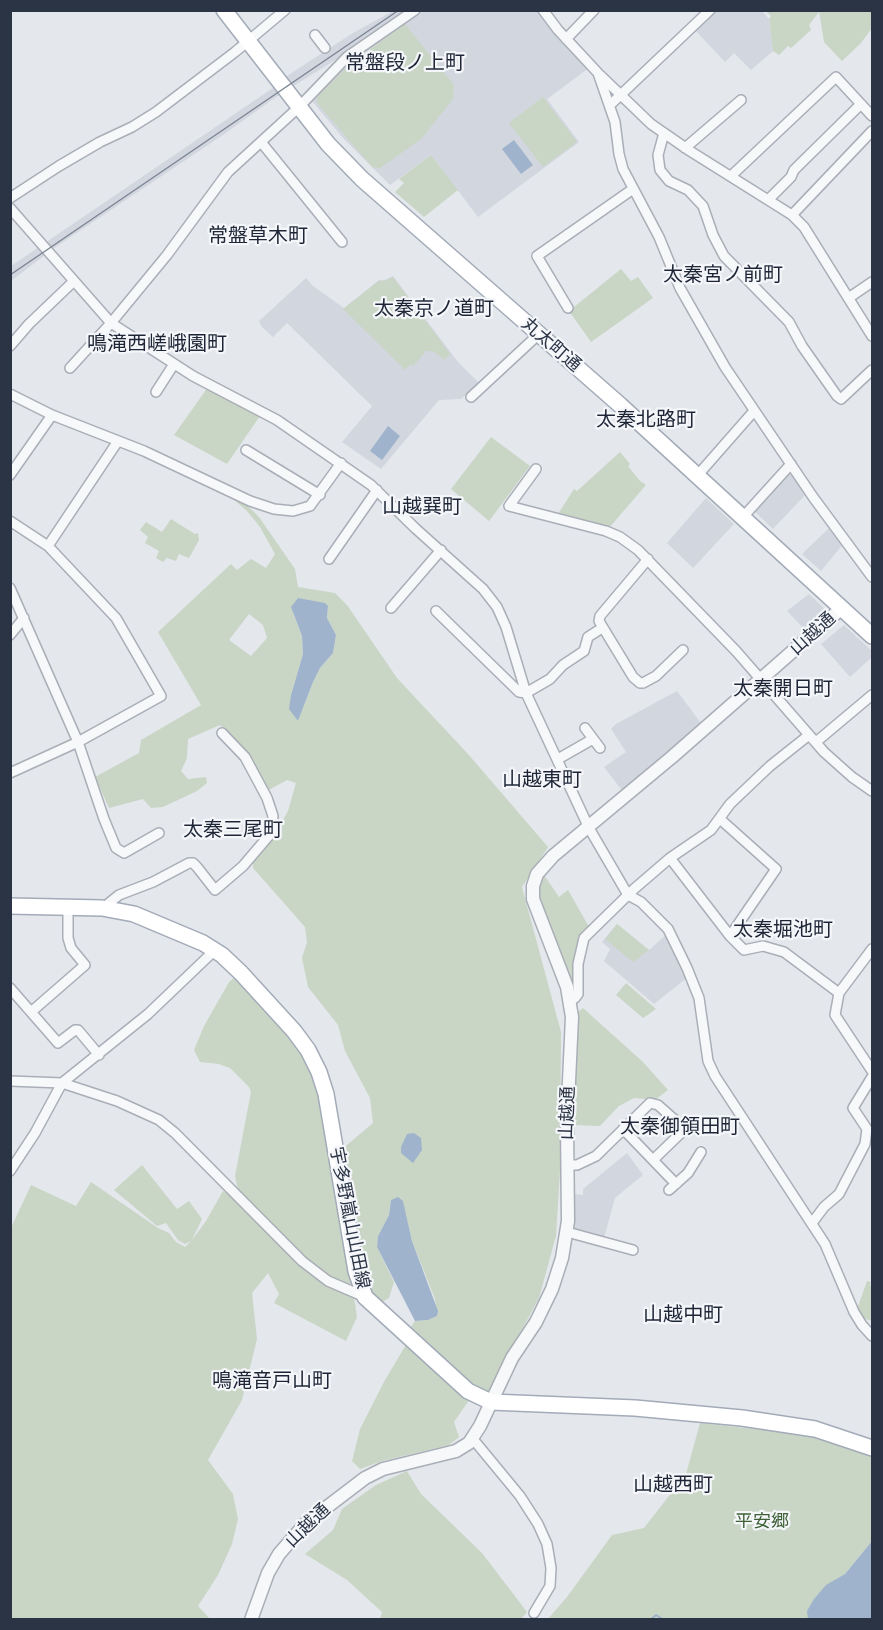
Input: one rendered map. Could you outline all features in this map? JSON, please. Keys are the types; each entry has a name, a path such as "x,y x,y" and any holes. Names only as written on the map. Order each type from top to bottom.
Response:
{"main road":[{"name":"丸太町通","path":"224,10 328,144 362,179 620,405 873,636"},
{"name":"宇多野嵐山山田線","path":"10,906 102,908 125,911 215,950 233,965 294,1031 308,1050 319,1072 326,1094 356,1271 365,1297 468,1391 491,1401 635,1408 742,1418 815,1429 873,1448"}],"street":[{"path":"10,198 100,142 132,127 156,111 285,10"},
{"path":"70,368 167,255 228,172 299,107 347,57 415,10"},
{"path":"543,10 598,73 651,124 792,215 804,227 873,336"},
{"path":"566,39 594,10"},
{"path":"610,105 710,10"},
{"path":"315,35 325,48"},
{"path":"598,73 617,126 621,163 658,237 680,288 725,367 754,411 839,532 870,565 873,577"},
{"path":"730,176 836,77 873,116"},
{"path":"685,148 741,100"},
{"path":"769,199 791,177 794,170 861,104"},
{"path":"792,215 873,131"},
{"path":"663,133 658,155 660,170 669,181 688,190 703,206 724,256 789,322 802,346 837,396 841,399 873,370"},
{"path":"261,142 342,242"},
{"path":"568,308 537,256 633,189"},
{"path":"10,208 111,323 193,376 270,416 341,463 377,490 415,528 483,589 497,607 506,627 526,693 589,828 628,896 642,902 668,929 687,968 699,998 708,1061 715,1076 825,1244 854,1312 873,1336"},
{"path":"10,346 29,324 74,281"},
{"path":"849,297 873,282"},
{"path":"471,397 539,334"},
{"path":"156,392 174,364"},
{"path":"10,394 52,415 144,451 250,501 274,509 293,511 306,508 314,503 341,463"},
{"path":"697,476 754,411"},
{"path":"10,476 52,415"},
{"path":"48,546 118,441"},
{"path":"246,450 320,495"},
{"path":"743,517 791,464"},
{"path":"536,469 509,506 606,531 620,537 648,559 762,680 809,735 852,777 873,791"},
{"path":"329,559 377,490"},
{"path":"10,521 48,546 116,618 161,696 78,742 10,773"},
{"path":"391,608 441,550"},
{"path":"648,559 600,616 602,628 640,683 656,676 683,650"},
{"path":"10,588 78,742 116,848 124,853 159,833"},
{"name":"山越通","path":"251,1620 268,1574 279,1554 306,1523 365,1478 383,1469 456,1451 473,1439 512,1358 547,1301 560,1266 567,1232 567,1124 572,1025 570,999 565,981 533,899 533,886 537,874 549,861 762,680 842,608"},
{"path":"436,611 519,692 526,693 550,679 563,665 584,651 588,637 602,628"},
{"path":"10,635 24,618"},
{"path":"816,742 873,695"},
{"path":"585,728 600,748"},
{"path":"102,908 119,896 153,882 189,863 197,867 215,890 243,866 272,832 273,816 267,798 245,757 222,733"},
{"path":"570,999 575,998 578,994 578,964 584,938 670,858 705,835 730,804 770,766 809,735"},
{"path":"558,759 593,739"},
{"path":"720,819 776,870 730,936"},
{"path":"670,858 730,936 744,950 763,946 784,952 839,993"},
{"path":"31,1012 85,965 71,948 68,938 68,908"},
{"path":"10,1171 62,1083 148,1014 215,950"},
{"path":"873,950 839,993 835,1015 873,1071"},
{"path":"10,988 58,1043 78,1030 99,1055"},
{"path":"812,1223 839,1194 865,1144 867,1129 853,1108 873,1077"},
{"path":"10,1081 62,1083 117,1101 159,1120 175,1133 302,1261 328,1281 365,1297"},
{"path":"567,1165 577,1165 596,1156 650,1103 658,1105 684,1129 652,1160"},
{"path":"623,1129 652,1160 672,1187 688,1173 701,1152"},
{"path":"567,1232 633,1250"},
{"path":"473,1439 520,1496 538,1524 547,1544 551,1568 550,1586 534,1612"}],"shaded area":[{"path":"393,11 405,11 345,54 276,97 57,246 11,281 11,266 270,90 290,74 353,33"},
{"path":"422,11 539,11 550,27 589,68 547,99 579,142 478,217 431,155 390,185 343,138 312,101 312,97 349,60"},
{"path":"716,11 762,11 769,19 773,51 751,70 734,53 725,62 695,30"},
{"path":"393,276 458,362 479,383 461,399 439,400 381,469 342,442 372,406 287,323 273,337 259,321 306,278 313,286 344,308 379,280"},
{"path":"784,474 792,475 805,495 773,529 752,509"},
{"path":"706,498 734,524 693,568 667,543"},
{"path":"831,526 844,543 821,571 802,554"},
{"path":"809,594 827,611 825,618 808,633 787,611"},
{"path":"844,625 872,651 872,657 850,677 821,644"},
{"path":"677,691 703,726 624,793 604,767 626,752 611,729 616,724"},
{"path":"617,924 649,950 667,934 688,977 654,1004 604,961 610,949 602,942"},
{"path":"627,1153 643,1175 615,1198 604,1238 574,1229 572,1194 583,1195 583,1189"}],"green space":[{"path":"818,10 819,12 809,25 811,30 791,48 788,46 779,55 773,51 769,19 771,16 766,11"},
{"path":"819,11 872,11 872,28 861,43 842,61 824,42"},
{"path":"405,24 454,85 453,99 421,139 380,168 372,167 317,103 317,97 351,63"},
{"path":"543,97 577,142 543,167 509,123"},
{"path":"431,155 458,190 424,217 395,192 404,183 399,179"},
{"path":"621,269 631,281 638,277 653,298 591,342 569,311"},
{"path":"393,277 450,354 445,360 433,351 426,351 413,366 410,364 405,370 343,309 379,281"},
{"path":"208,387 262,413 227,464 174,435"},
{"path":"491,437 530,466 489,521 451,489"},
{"path":"620,452 630,464 628,466 646,485 609,528 558,514 574,489 577,491"},
{"path":"232,498 245,503 259,517 295,569 298,587 335,593 347,605 397,678 468,754 548,847 522,887 561,1032 560,1171 556,1236 539,1298 487,1394 476,1390 454,1422 459,1437 449,1445 382,1461 360,1469 352,1461 360,1429 413,1333 409,1330 415,1321 428,1320 437,1316 435,1299 412,1241 403,1202 391,1200 389,1215 378,1236 377,1247 394,1282 389,1298 379,1304 361,1279 341,1150 373,1123 370,1098 345,1051 338,1025 308,987 302,958 307,942 305,927 253,868 253,859 276,832 288,811 296,783 287,780 267,791 243,750 220,725 188,739 187,758 181,771 188,779 206,777 207,783 197,791 163,807 151,808 143,799 109,808 95,777 139,753 141,740 201,705 158,632 231,564 237,570 251,559 266,568 275,554 260,527","holes":["328,606 327,618 336,635 333,653 320,668 298,721 291,695 303,654 302,636 293,613","249,614 263,625 267,638 251,656 229,640"]},
{"path":"171,519 195,534 198,533 199,540 189,558 179,554 176,561 167,558 163,562 156,558 159,551 145,543 148,537 140,530 146,522 162,532"},
{"path":"544,875 559,897 568,890 589,927 581,936 572,983 539,899 537,888"},
{"path":"617,924 649,950 633,962 605,939"},
{"path":"235,977 288,1034 307,1061 319,1098 355,1288 330,1278 304,1258 238,1190 235,1176 251,1092 230,1068 200,1062 194,1050 204,1026 229,982"},
{"path":"626,983 656,1009 643,1018 616,995"},
{"path":"583,1008 643,1062 668,1090 655,1100 634,1098 619,1106 600,1126 574,1125 577,1013"},
{"path":"142,1165 177,1209 189,1201 202,1219 192,1240 223,1191 230,1195 300,1264 354,1297 357,1317 346,1341 274,1303 279,1294 268,1273 252,1293 257,1339 242,1400 208,1460 233,1494 238,1519 232,1544 218,1575 198,1606 210,1619 11,1620 10,1230 31,1185 76,1206 91,1182 158,1228 169,1233 176,1242 185,1247 191,1241 185,1244 178,1240 166,1223 157,1226 114,1190"},
{"path":"867,1281 871,1282 870,1286 872,1286 872,1321 859,1317 856,1312"},
{"name":"平安郷","path":"700,1423 820,1436 872,1454 872,1541 808,1619 547,1620 567,1597 612,1535 644,1528 686,1474"},
{"path":"407,1471 421,1494 482,1553 527,1612 521,1619 380,1619 382,1612 347,1580 305,1554 333,1530 342,1509 376,1485"}],"water":[{"path":"514,140 533,165 521,174 502,149"},
{"path":"388,426 400,436 382,460 370,451"},
{"path":"298,598 325,603 328,606 327,618 336,635 333,653 320,668 298,721 289,709 303,654 302,636 291,607"},
{"path":"414,1133 421,1138 422,1150 413,1163 401,1153 401,1147 407,1134"},
{"path":"398,1197 403,1201 412,1241 438,1311 437,1316 428,1320 415,1321 377,1247 378,1236 389,1215 391,1200"},
{"path":"872,1541 872,1619 808,1619 807,1611 814,1599 826,1585 845,1574"}],"waterway":[{"path":"650,1620 656,1615 664,1620"}],"tram line":[{"path":"10,275 399,10"}],"district":[{"name":"常盤段ノ上町","path":"405,63"},
{"name":"常盤草木町","path":"258,236"},
{"name":"太秦宮ノ前町","path":"723,275"},
{"name":"太秦京ノ道町","path":"434,309"},
{"name":"鳴滝西嵯峨園町","path":"157,344"},
{"name":"太秦北路町","path":"646,420"},
{"name":"山越巽町","path":"422,507"},
{"name":"太秦開日町","path":"783,689"},
{"name":"山越東町","path":"542,780"},
{"name":"太秦三尾町","path":"233,830"},
{"name":"太秦堀池町","path":"783,930"},
{"name":"太秦御領田町","path":"680,1127"},
{"name":"山越中町","path":"683,1315"},
{"name":"鳴滝音戸山町","path":"272,1381"},
{"name":"山越西町","path":"673,1485"}]}
